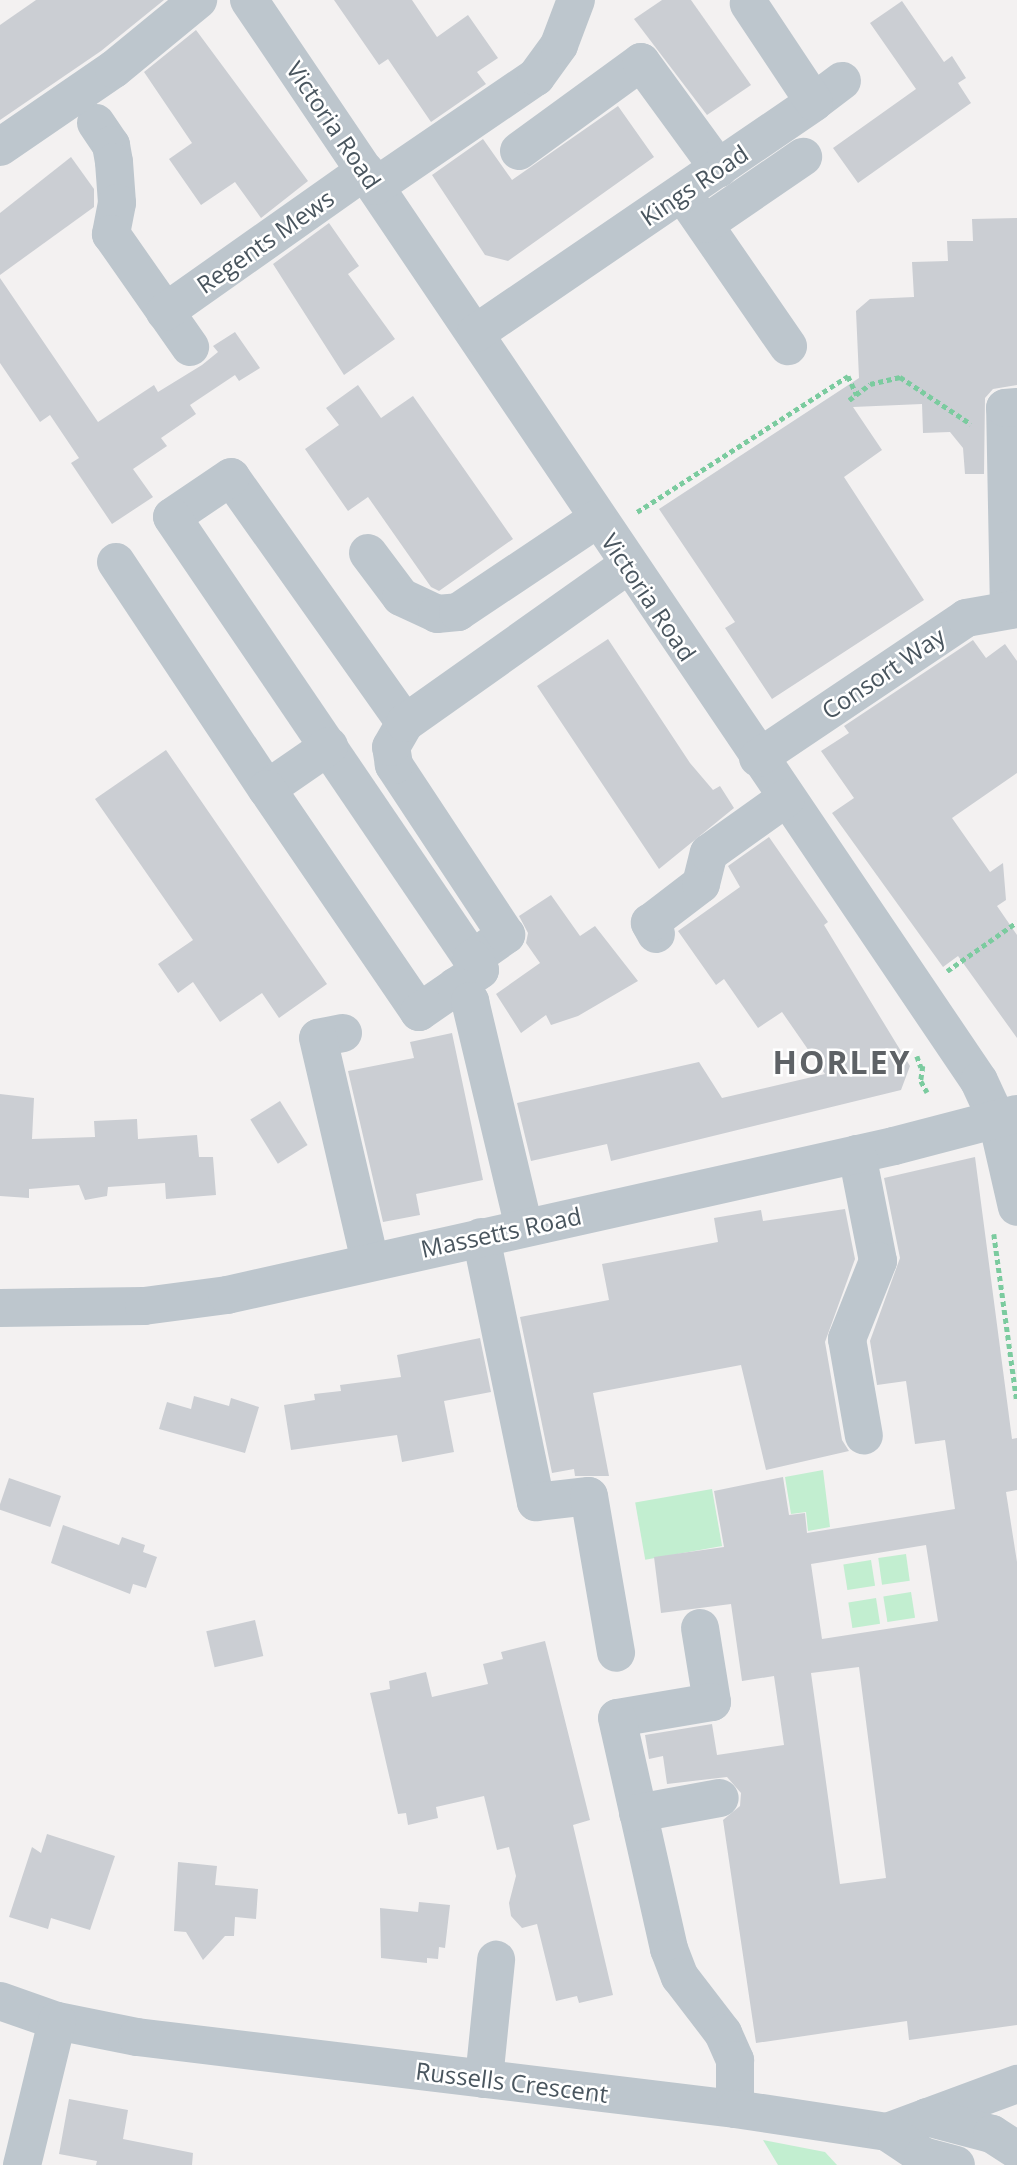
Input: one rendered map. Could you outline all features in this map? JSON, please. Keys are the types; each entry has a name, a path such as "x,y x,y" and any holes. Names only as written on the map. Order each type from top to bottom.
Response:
{"street":[{"path":"0,147 114,69 198,0"},
{"name":"Regents Mews","path":"165,312 370,178 536,77 559,45 576,0"},
{"name":"Victoria Road","path":"263,5 370,178 476,333 627,566 979,1081 1007,1117 1005,1217"},
{"name":"Kings Road","path":"476,333 828,92 764,12"},
{"path":"519,151 641,62 719,169"},
{"path":"96,123 111,145 114,162 117,203 111,234 190,347"},
{"path":"705,224 803,158"},
{"path":"682,194 788,346"},
{"path":"1013,609 1005,408 1017,407"},
{"path":"405,723 231,477 172,517 329,746 464,972 524,1227"},
{"path":"368,553 401,597 437,614 458,612 597,519"},
{"path":"116,562 419,1012 506,935 394,765 391,747 405,723 627,566"},
{"name":"Consort Way","path":"758,758 966,618 1013,609"},
{"path":"267,789 329,746"},
{"path":"656,934 650,923 701,884 709,853 786,798"},
{"path":"344,1033 318,1038 370,1261"},
{"name":"Massetts Road","path":"0,1308 144,1306 227,1295 857,1154 1007,1117"},
{"path":"857,1154 878,1261 847,1339 864,1436"},
{"path":"481,1237 536,1502 589,1496 617,1654"},
{"path":"700,1628 712,1702 617,1718 669,1949 680,1977 723,2033 735,2060 735,2109"},
{"path":"638,1813 720,1798"},
{"path":"484,2079 496,1960"},
{"name":"Russells Crescent","path":"0,2001 57,2021 137,2038 735,2109 883,2148"},
{"path":"22,2165 57,2021"},
{"path":"883,2148 925,2117 1017,2084"},
{"path":"925,2117 973,2126 1006,2140 1017,2150"},
{"path":"883,2148 956,2165"}],"path":[{"path":"636,512 848,376 857,395"},
{"path":"849,400 870,384 900,377 975,428"},
{"path":"941,975 1017,922"},
{"path":"927,1064 921,1067 927,1092"},
{"path":"1005,1217 1017,1401"}],"green space":[{"path":"823,1470 830,1527 808,1531 806,1512 791,1514 785,1477"},
{"path":"712,1489 722,1546 645,1560 635,1503"},
{"path":"906,1554 910,1581 882,1585 878,1558"},
{"path":"871,1560 875,1586 847,1590 843,1564"},
{"path":"911,1592 915,1618 887,1622 883,1596"},
{"path":"876,1598 880,1624 852,1628 848,1602"},
{"path":"763,2140 825,2152 837,2165 778,2165"}],"building":[{"path":"36,0 164,0 101,51 0,120 0,25"},
{"path":"334,0 412,0 437,37 468,15 498,58 477,72 486,84 431,122 388,59 379,65"},
{"path":"662,0 691,0 751,85 707,115 634,19"},
{"path":"902,1 944,62 952,56 966,78 958,83 971,103 858,183 833,148 916,89 870,23"},
{"path":"196,30 308,181 261,218 235,182 201,205 169,159 192,143 144,72"},
{"path":"618,106 654,157 508,261 485,255 432,175 483,139 512,180"},
{"path":"71,157 94,189 94,207 0,275 0,213"},
{"path":"1017,218 1017,385 993,389 985,398 984,474 965,474 963,448 950,432 923,433 922,404 853,407 882,450 844,477 924,600 772,699 725,628 735,622 659,509 859,378 856,311 870,299 914,297 912,262 948,261 947,241 973,241 972,219"},
{"path":"329,223 359,266 348,274 395,339 344,375 273,264"},
{"path":"0,278 98,422 154,385 158,392 202,365 218,352 213,346 235,332 260,368 239,381 235,375 190,405 196,414 161,438 167,446 133,469 153,497 112,524 71,463 79,458 50,415 40,422 0,363"},
{"path":"358,385 381,418 413,396 513,539 439,591 431,587 368,497 348,511 305,449 339,425 326,408"},
{"path":"608,639 690,763 713,790 720,786 734,808 659,869 537,686"},
{"path":"973,640 986,658 1005,644 1017,661 1017,773 952,818 990,872 1003,863 1006,900 997,906 1017,935 1017,1038 958,956 943,967 832,813 854,798 821,751 849,733 844,726"},
{"path":"166,750 327,984 279,1018 262,993 220,1022 193,982 178,993 158,964 193,940 95,799"},
{"path":"769,837 828,922 824,925 910,1066 901,1090 611,1161 607,1144 531,1161 517,1103 699,1062 722,1098 825,1074 782,1012 758,1028 724,979 716,985 678,931 740,887 728,866"},
{"path":"551,895 580,936 595,926 638,981 578,1016 551,1025 546,1015 521,1033 496,994 540,963 526,943 528,933 519,916"},
{"path":"452,1033 483,1180 416,1194 420,1215 383,1222 348,1071 414,1058 410,1042"},
{"path":"0,1094 34,1098 32,1139 95,1137 94,1121 137,1119 138,1139 197,1135 199,1157 213,1157 216,1195 166,1199 165,1183 108,1187 107,1196 85,1200 79,1185 29,1189 29,1198 0,1196"},
{"path":"280,1101 308,1145 278,1164 250,1120"},
{"path":"975,1157 1012,1439 1017,1438 1017,1490 1006,1492 1017,1562 1017,2025 909,2040 907,2021 756,2043 723,1820 740,1806 741,1793 727,1777 667,1784 663,1756 649,1759 645,1735 712,1724 717,1755 784,1745 774,1676 742,1681 731,1604 661,1613 654,1557 724,1547 714,1491 783,1477 789,1515 805,1513 807,1533 955,1509 945,1440 915,1444 906,1381 877,1385 870,1341 900,1258 884,1178","holes":["926,1545 938,1621 822,1639 811,1564","859,1667 886,1878 840,1884 811,1673"]},
{"path":"845,1209 855,1259 825,1342 842,1440 849,1451 766,1470 741,1365 593,1393 609,1476 575,1476 574,1469 552,1473 520,1317 609,1300 602,1264 718,1242 714,1218 761,1210 763,1221"},
{"path":"480,1338 491,1392 444,1401 454,1452 402,1462 397,1435 291,1450 284,1405 315,1400 314,1394 341,1391 340,1385 401,1377 397,1355"},
{"path":"194,1396 229,1406 231,1398 259,1407 245,1453 159,1429 167,1402 191,1409"},
{"path":"9,1478 61,1496 50,1527 0,1510"},
{"path":"63,1525 119,1545 122,1537 145,1545 143,1552 157,1557 146,1588 133,1584 130,1594 51,1563"},
{"path":"255,1620 263,1656 215,1667 206,1631"},
{"path":"545,1641 590,1820 573,1825 613,1995 579,2003 577,1996 556,2001 537,1924 522,1928 511,1916 509,1903 516,1876 509,1847 497,1850 484,1796 436,1807 438,1818 408,1825 406,1813 398,1814 370,1693 390,1689 389,1681 426,1672 432,1697 488,1684 483,1664 503,1659 501,1652"},
{"path":"47,1834 115,1856 90,1930 51,1918 48,1929 9,1917 32,1847 41,1853"},
{"path":"178,1862 217,1866 215,1885 258,1889 256,1919 235,1917 234,1936 225,1936 203,1960 186,1932 174,1931"},
{"path":"419,1902 450,1905 445,1948 439,1947 438,1959 427,1958 427,1963 381,1958 380,1908 418,1912"},
{"path":"69,2099 128,2110 123,2139 193,2153 192,2165 96,2165 97,2161 59,2154"}],"district":[{"name":"HORLEY","path":"842,1062"}]}
